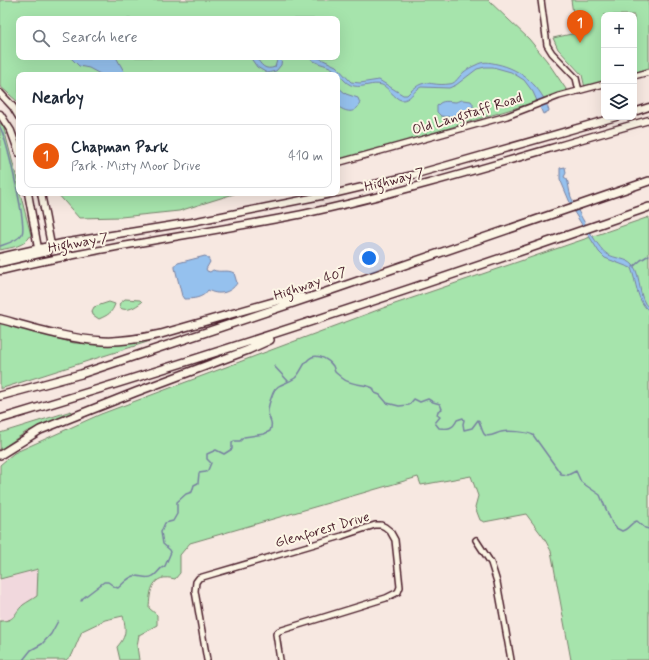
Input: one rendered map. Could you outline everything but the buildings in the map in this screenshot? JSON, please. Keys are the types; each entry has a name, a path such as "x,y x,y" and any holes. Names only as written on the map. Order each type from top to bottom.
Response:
{"highway":[{"name":"Highway 407","path":"0,396 81,374 649,181"},
{"path":"0,419 148,375 306,324 649,207"},
{"path":"0,319 73,337 104,341 142,338 161,334 280,300 320,294"},
{"path":"0,455 40,430 248,350 306,324"}],"main road":[{"path":"0,93 16,112"},
{"path":"637,111 649,108"},
{"path":"0,114 11,131 16,145"},
{"name":"Highway 7","path":"340,192 413,175 606,120"},
{"name":"Highway 7","path":"0,271 48,260 304,213 418,186 649,120"},
{"path":"29,196 38,248 48,260"},
{"path":"0,263 48,252 51,245 42,196"},
{"name":"Highway 7","path":"0,257 51,245 192,222 323,196"}],"street":[{"path":"541,0 547,45 552,53 576,78 579,91"},
{"path":"637,75 649,72"},
{"name":"Old Langstaff Road","path":"340,162 507,116 537,104 601,85"},
{"name":"Glenforest Drive","path":"206,660 195,591 196,582 199,578 375,525 385,527 395,540 400,587 398,592 386,598 279,631 276,634 275,639 280,660"},
{"path":"476,540 491,563 497,582 511,660"}],"shaded area":[{"path":"38,569 38,596 23,606 12,619 8,621 0,621 0,580"}],"green space":[{"path":"0,0 488,0 529,39 547,61 568,92 340,161 340,72 16,72 16,100 0,86"},
{"path":"571,0 649,0 649,68 637,72 637,12 601,12 601,83 585,88 582,75 558,49 553,38 576,33"},
{"path":"0,123 3,125 16,175 16,196 21,196 31,235 22,244 0,250"},
{"path":"60,196 227,196 179,211 121,217 79,218"},
{"path":"649,217 649,660 571,660 551,551 544,538 526,514 484,522 480,520 475,507 478,496 471,476 421,485 418,477 190,543 180,555 180,573 175,579 161,578 154,584 150,595 149,608 157,615 157,625 139,635 137,646 139,660 120,660 117,647 123,639 125,632 123,616 105,620 82,631 72,655 66,660 0,660 0,621 9,620 12,618 23,605 37,596 38,569 0,579 0,465 14,453 101,414 383,308"},
{"path":"125,299 140,300 142,302 131,308 120,308 119,304"},
{"path":"109,302 115,304 109,313 99,319 93,315 92,311 94,307"},
{"path":"0,323 74,343 114,345 163,337 0,389"},
{"path":"71,411 73,413 26,432 0,450 0,433"}],"water":[{"path":"73,60 118,60 124,72 96,72 89,68 79,66"},
{"path":"252,60 258,60 266,68 272,68 275,67 277,60 282,60 281,65 276,71 265,72 257,67"},
{"path":"313,60 323,60 336,66 351,82 360,83 379,80 403,95 407,95 419,85 427,83 442,85 451,84 464,72 474,66 484,62 494,63 506,66 529,80 541,94 549,111 543,114 533,92 524,80 511,72 493,67 477,69 456,85 449,88 418,88 407,99 401,100 382,85 351,85 340,75 340,72 337,72"},
{"path":"340,89 346,94 358,98 360,103 353,111 344,110 340,108"},
{"path":"463,100 471,101 473,104 473,109 465,113 449,117 441,116 437,112 437,106 441,102 456,102"},
{"path":"565,167 566,173 564,177 567,179 571,197 588,228 598,244 607,254 628,261 633,265 638,275 643,299 649,308 649,311 639,297 631,268 605,258 599,252 574,212 560,179 560,168"},
{"path":"205,256 210,262 206,269 207,271 210,272 213,270 234,273 237,283 228,291 216,293 208,290 204,295 198,298 184,299 175,265"}],"waterway":[{"path":"0,127 7,147 16,186"},
{"path":"0,246 18,239 22,234 22,215 18,196"},
{"path":"633,267 649,255"},
{"path":"81,601 104,582 108,582 118,588 134,576 151,577 165,566 171,552 163,544 161,532 165,523 173,521 177,514 177,502 186,494 192,492 194,485 198,483 199,473 206,472 208,470 211,463 207,459 207,454 216,450 224,454 232,449 232,443 234,441 240,441 244,437 264,434 270,431 271,422 268,409 273,393 277,387 295,378 307,361 315,356 324,358 329,362 333,366 335,372 346,381 373,388 375,393 380,395 387,403 399,406 409,405 414,399 420,402 428,399 440,404 442,409 438,411 437,415 440,417 435,423 439,428 450,428 457,420 463,418 464,430 472,428 478,420 483,432 487,436 508,431 522,432 533,435 561,474 568,475 576,471 581,482 600,495 612,523 616,528 622,531 637,521 645,528 649,529"},
{"path":"274,366 288,381"},
{"path":"23,660 31,650 42,644 51,634 58,621"}],"place":[{"name":"Chapman Park","path":"580,43"}]}
